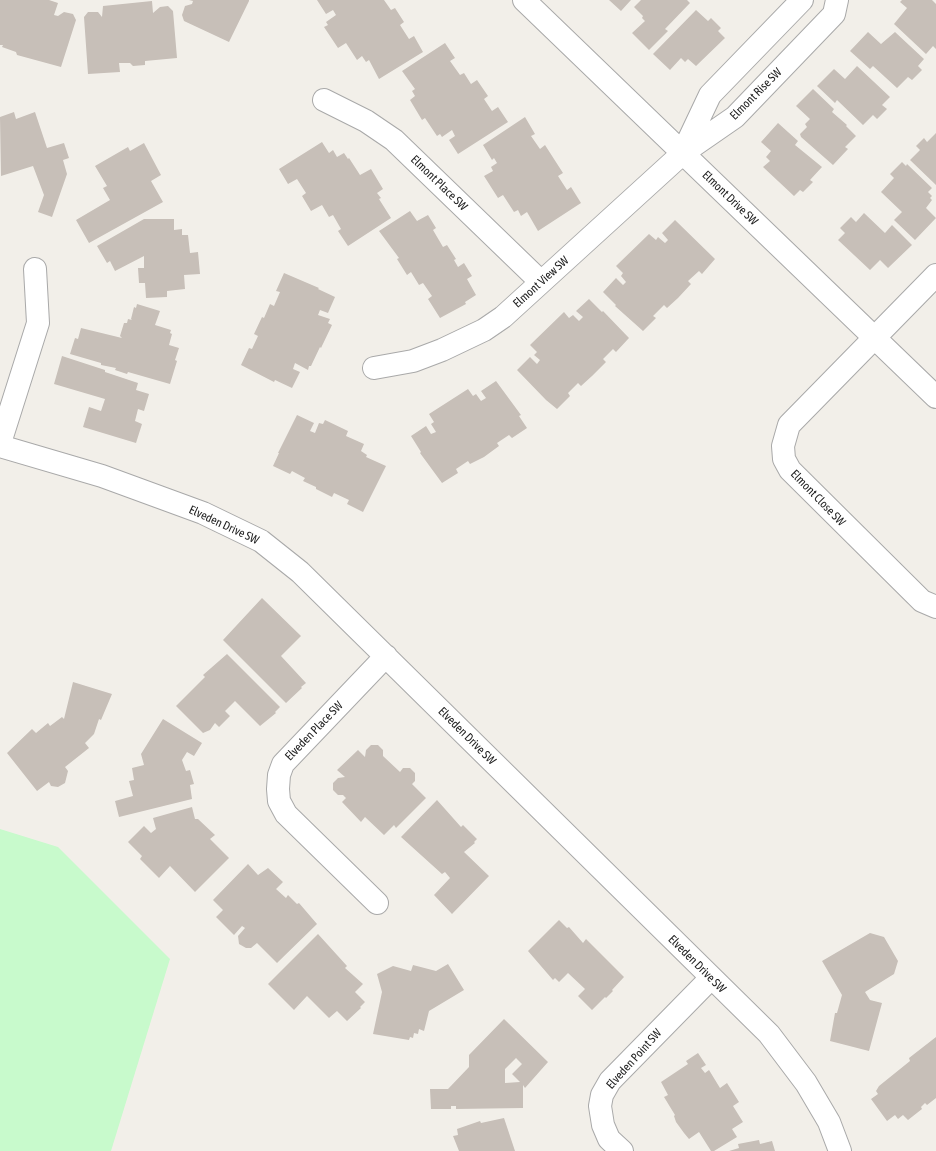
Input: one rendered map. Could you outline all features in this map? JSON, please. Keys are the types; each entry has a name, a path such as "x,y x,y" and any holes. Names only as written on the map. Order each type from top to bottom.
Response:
{"street":[{"name":"Elmont Drive SW","path":"524,0 936,397"},
{"path":"683,153 710,95 802,0"},
{"name":"Elmont Rise SW","path":"683,153 734,118 834,14 837,0"},
{"name":"Elmont Rise SW","path":"761,41 785,65"},
{"name":"Elmont Place SW","path":"324,100 366,121 394,140 541,282"},
{"name":"Elmont View SW","path":"374,368 413,361 460,342 484,330 503,317 683,153"},
{"path":"0,445 38,323 35,269"},
{"name":"Elmont Close SW","path":"936,275 789,425 782,446 784,459 790,470 922,601 936,607"},
{"name":"Elveden Drive SW","path":"0,445 147,492 229,524 261,541 300,572 769,1034 806,1083 829,1122 840,1151"},
{"name":"Elveden Place SW","path":"377,903 286,814 279,801 278,789 279,775 283,764 386,656"},
{"name":"Elveden Point SW","path":"622,1151 609,1139 603,1125 600,1106 602,1095 610,1081 711,978"}],"green space":[{"path":"0,829 58,847 170,959 111,1151 0,1151"}],"building":[{"path":"0,0 49,0 58,3 54,15 58,16 64,12 73,14 76,20 61,67 17,55 16,52 2,47 3,45 0,45"},
{"path":"189,0 249,1 229,42 184,21 182,15 185,6 192,4 193,1"},
{"path":"317,0 384,0 391,10 395,8 404,22 400,25 409,39 414,36 423,52 379,79 369,60 366,62 362,56 357,60 346,43 338,48 324,27 328,25 326,22 336,15 333,10 326,14"},
{"path":"609,0 631,0 621,11"},
{"path":"641,0 687,0 690,3 665,29 668,31 649,50 632,33 645,21 642,18 643,16 634,7"},
{"path":"902,0 932,0 936,4 936,49 933,46 926,54 894,24 907,8 900,2"},
{"path":"152,1 153,13 160,7 168,6 173,11 177,58 145,61 145,65 133,66 130,63 119,63 120,72 88,74 84,17 88,12 98,12 102,17 103,6"},
{"path":"696,10 708,21 711,18 721,28 718,31 725,38 696,66 688,59 685,62 681,58 670,70 653,54"},
{"path":"868,32 881,44 895,32 924,59 918,66 922,70 912,80 908,77 897,88 873,66 870,69 850,51"},
{"path":"445,43 455,58 450,61 460,75 464,73 471,84 477,80 488,96 484,99 492,111 498,107 508,122 458,154 449,140 455,136 452,130 442,137 440,134 437,136 425,118 422,120 410,100 415,96 412,91 415,89 402,71"},
{"path":"857,66 890,97 882,105 887,109 877,119 873,115 863,125 837,100 835,103 817,86 834,69 845,79"},
{"path":"813,89 834,109 832,112 847,125 846,126 856,136 845,147 848,149 833,165 801,137 800,134 807,127 805,124 810,119 796,106"},
{"path":"14,112 16,119 35,112 47,148 64,143 69,158 63,160 67,174 52,217 38,212 44,195 33,166 1,176 0,117"},
{"path":"525,117 535,134 531,136 540,149 545,145 563,173 558,176 567,190 571,187 581,203 538,231 527,212 521,216 518,210 514,212 503,195 498,198 484,176 493,171 491,167 497,163 494,158 492,160 483,145"},
{"path":"778,123 798,141 795,145 822,167 810,180 813,182 803,192 800,190 794,196 763,167 770,161 766,157 771,151 761,142"},
{"path":"936,133 936,185 910,160 920,150 916,146 924,138 927,142"},
{"path":"322,142 329,153 333,150 337,157 344,153 360,175 371,169 383,189 377,193 381,198 379,199 391,218 348,246 338,231 341,229 333,215 329,217 322,205 311,211 302,196 306,193 297,179 288,184 279,169"},
{"path":"144,143 161,175 151,181 163,202 89,243 76,220 110,200 103,188 107,186 95,166 128,147 130,151"},
{"path":"902,162 906,166 907,164 932,188 928,192 932,196 930,198 932,200 926,208 936,218 915,240 894,220 902,212 881,192 894,178 890,174"},
{"path":"410,211 417,221 428,215 436,228 433,230 443,247 447,245 456,259 454,260 458,267 464,263 472,276 467,279 476,295 465,302 466,304 440,318 428,299 432,296 423,283 419,285 411,272 407,275 397,259 399,258 379,231"},
{"path":"864,213 885,233 892,225 912,245 888,268 880,260 870,270 838,240 845,233 840,228 851,217 856,222"},
{"path":"144,219 174,219 174,230 182,229 182,235 188,235 190,253 198,252 200,274 184,275 185,289 167,291 167,297 146,298 145,283 139,283 138,268 144,268 144,256 115,271 110,261 107,263 97,246"},
{"path":"675,220 715,259 702,274 699,271 688,281 691,284 678,298 667,308 664,305 653,316 656,318 643,331 615,306 616,305 603,292 616,278 623,285 626,282 621,276 623,273 616,266 649,234 656,240 658,237 665,243 668,240 662,233"},
{"path":"284,273 319,288 318,289 335,297 328,313 320,310 318,315 330,319 328,323 332,325 308,370 295,363 293,369 300,372 292,388 275,380 274,382 241,365 249,348 252,349 258,336 254,334 262,317 264,318 270,304 274,306 280,292 276,291"},
{"path":"589,299 629,338 616,352 613,349 603,359 606,362 581,386 578,383 568,393 570,396 557,409 546,400 517,370 530,357 537,364 540,360 534,355 537,352 530,345 564,312 569,318 573,315 579,321 583,317 576,311"},
{"path":"137,304 160,311 155,325 171,330 170,333 172,334 169,345 179,348 175,360 177,361 170,384 128,372 127,374 115,370 116,368 101,365 101,363 70,354 75,338 78,339 81,328 122,338 120,336 124,323 127,323 128,319 132,320 134,307 136,308"},
{"path":"62,356 105,370 105,372 138,383 136,390 149,394 144,411 138,409 135,421 142,424 136,443 83,427 89,407 101,411 105,399 54,384"},
{"path":"496,381 521,415 519,416 527,428 512,438 509,435 497,443 499,446 484,457 470,464 468,461 456,469 458,473 442,483 420,453 421,452 411,436 426,426 431,434 436,432 431,424 434,422 429,414 468,389 473,396 476,394 481,401 486,398 481,391"},
{"path":"297,415 314,423 310,431 315,433 319,423 323,424 325,420 348,431 346,436 364,444 361,451 367,455 366,457 386,466 363,512 347,504 349,500 334,493 332,497 303,481 305,478 292,471 290,474 273,466"},
{"path":"262,598 301,636 281,656 306,683 286,703 223,640"},
{"path":"227,654 280,707 275,712 276,713 260,726 235,701 225,711 230,716 219,727 215,723 210,730 203,733 176,706 205,677 203,675"},
{"path":"73,682 112,694 101,720 99,719 94,734 85,743 89,748 65,767 68,771 65,783 58,787 51,786 49,782 37,791 7,753 32,729 36,733 48,723 50,726 62,717 64,719"},
{"path":"163,719 202,743 194,756 187,752 182,760 186,771 190,770 194,784 190,785 192,799 119,817 115,801 133,796 129,781 134,780 132,768 144,765 141,754"},
{"path":"371,745 378,745 383,750 383,756 400,772 403,768 410,768 415,773 415,781 412,784 426,798 396,828 394,825 384,835 365,817 361,822 342,802 346,798 343,795 338,795 333,790 333,783 338,778 345,777 337,770 358,750 365,757 366,750"},
{"path":"437,800 461,827 463,825 477,839 474,842 475,843 464,852 489,876 452,914 434,895 450,878 445,872 442,874 401,837"},
{"path":"192,807 195,819 198,819 215,835 210,839 229,858 195,892 170,866 159,878 140,859 142,856 128,842 144,826 151,833 156,829 153,818"},
{"path":"248,864 258,875 268,868 283,882 276,889 286,898 288,895 297,904 299,903 317,924 277,963 257,943 251,948 246,948 239,944 238,936 245,928 242,926 234,935 216,917 223,910 213,900"},
{"path":"559,920 567,928 569,927 583,943 586,939 624,977 612,990 613,991 592,1010 578,996 585,989 568,973 559,982 555,978 553,980 528,951"},
{"path":"870,933 884,937 898,961 894,974 865,992 870,1000 882,1003 869,1051 830,1041 835,1013 837,1013 842,995 822,961"},
{"path":"318,934 347,966 345,968 363,984 355,992 365,1002 360,1007 361,1008 347,1021 337,1011 329,1018 307,996 294,1010 268,984"},
{"path":"448,964 464,990 429,1011 424,1031 419,1029 418,1034 414,1033 413,1038 410,1037 409,1040 373,1034 382,992 377,974 393,966 411,971 413,965 436,971"},
{"path":"504,1019 548,1062 525,1088 523,1085 523,1108 456,1109 456,1106 451,1106 451,1109 431,1109 430,1089 448,1089 469,1067 469,1055","holes":["516,1058 522,1064 512,1074 520,1082 505,1083 505,1069"]},
{"path":"936,1037 936,1098 927,1105 925,1103 921,1107 922,1109 908,1120 903,1115 898,1119 895,1115 887,1121 871,1099 878,1094 876,1091 879,1086 910,1061 909,1058"},
{"path":"698,1053 706,1065 701,1068 705,1073 709,1070 720,1088 727,1083 739,1102 733,1106 743,1122 732,1129 737,1137 714,1151 711,1151 699,1132 689,1139 684,1133 676,1122 675,1115 664,1097 668,1095 661,1082 688,1064 686,1061"},
{"path":"504,1118 515,1151 459,1151 453,1136 458,1135 457,1129 480,1121 481,1123"},
{"path":"759,1140 760,1144 772,1141 775,1151 729,1151 739,1148 738,1144"}]}
